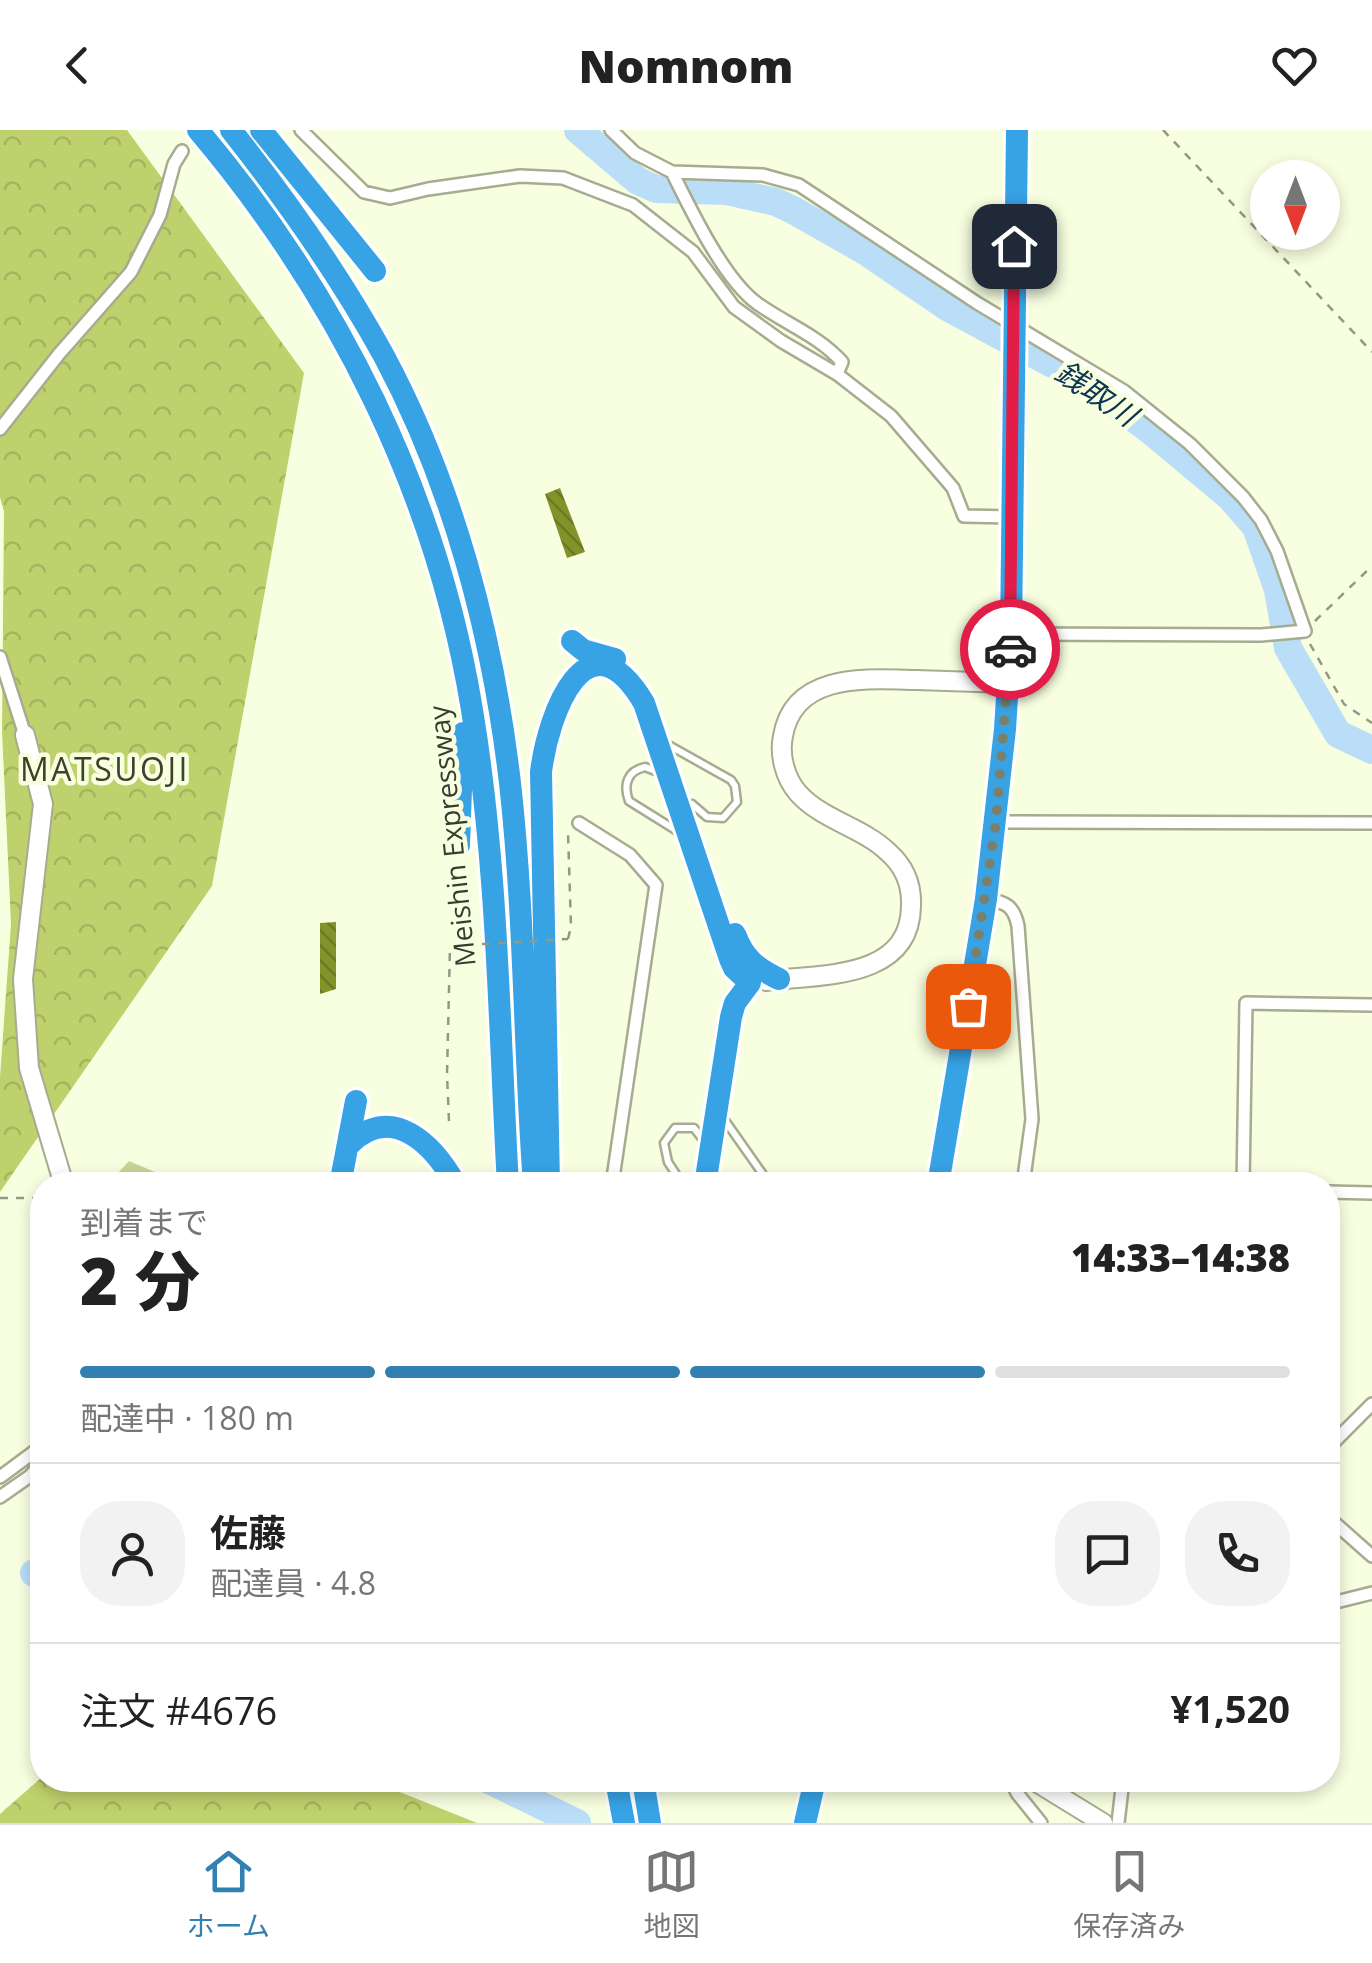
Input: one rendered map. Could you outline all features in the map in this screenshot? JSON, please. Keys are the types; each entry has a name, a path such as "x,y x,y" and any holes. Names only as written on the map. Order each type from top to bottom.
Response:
{"highway":[{"name":"Meishin Expressway","path":"198,130 292,254 361,370 420,504 461,652 483,786 507,1172"},
{"path":"231,130 313,240 385,358 416,422 470,574 499,705 510,784 522,913 533,1172"},
{"path":"261,130 375,272"},
{"path":"940,1172 986,899 1008,683 1016,130"},
{"path":"572,641 584,650 621,661 643,678 657,701 671,782 743,954 753,965 779,979"},
{"path":"459,845 464,758 461,652"},
{"path":"549,1172 541,772 552,719 572,679 601,665 610,666 628,678 664,743 692,804 730,959 750,983 742,990 731,1017 717,1172"},
{"path":"714,1172 710,1154 744,1018 760,990 779,979"},
{"path":"343,1172 356,1100"},
{"path":"349,1145 371,1127 383,1125 404,1131 432,1149 447,1172"},
{"path":"618,1792 624,1823"},
{"path":"645,1792 650,1823"},
{"path":"804,1823 813,1792"}],"main road":[{"path":"750,983 861,970 895,951 907,931 912,910 904,870 890,854 874,840 814,806 790,781 781,745 794,707 834,682 859,678 1008,683"},
{"path":"25,735 44,804 23,979 29,1068 60,1172"},
{"path":"1053,1792 1103,1823"}],"street":[{"path":"301,130 364,192 390,198 428,188 520,176 564,178 632,206 693,252 734,307 770,334 838,374 890,416 953,488 964,516 1012,517"},
{"path":"611,130 634,153 672,172 763,174 799,185 1014,328 1124,391 1190,444 1243,496 1277,551 1305,631 1262,635 1011,634"},
{"path":"0,429 58,354 131,272 160,216 174,164 182,151"},
{"path":"672,172 718,258 756,303 828,346 842,362 838,374"},
{"path":"0,657 25,735"},
{"path":"996,822 1372,823"},
{"path":"579,823 630,855 656,884 614,1172"},
{"path":"986,899 1006,902 1015,912 1018,926 1032,1119 1025,1172"},
{"path":"1242,1172 1246,1003 1372,1005"},
{"path":"1340,1193 1372,1194"},
{"path":"1340,1436 1372,1404"},
{"path":"0,1477 30,1455"},
{"path":"0,1497 30,1476"},
{"path":"1340,1528 1372,1556"},
{"path":"1340,1601 1372,1593"},
{"path":"1019,1792 1041,1823"},
{"path":"1118,1823 1122,1792"}],"lane":[{"path":"664,743 735,786 737,802 723,818 707,817 692,804"},
{"path":"671,782 654,768 638,768 630,775 626,793 629,802 698,841"},
{"path":"722,1117 761,1172"},
{"path":"675,1172 664,1153 668,1134 676,1128 694,1128 710,1154"}],"path":[{"path":"1163,130 1372,352"},
{"path":"1372,566 1305,631 1314,655 1344,704 1372,724"},
{"path":"449,1122 450,946 568,939 568,833 579,823"},
{"path":"0,1198 30,1198"}],"green space":[{"path":"0,130 127,130 304,373 212,886 0,1192 0,1077 11,924 2,731"},
{"path":"129,1161 155,1172 119,1172"},
{"path":"30,1788 30,1792 400,1792 477,1823 0,1823 0,1814"}],"building":[{"path":"560,488 585,552 567,558 545,494"},
{"path":"336,922 336,989 320,994 320,923"}],"waterway":[{"name":"銭取川","path":"578,130 638,181 656,189 727,191 793,210 865,251 947,307 1084,381 1151,431 1230,497 1256,527 1278,590 1288,648 1338,734 1372,750"},
{"path":"514,1792 577,1823"}],"way so far":[{"path":"968,1006 996,822 1010,649"}],"district":[{"name":"MATSUOJI","path":"105,770"}],"route":[{"path":"1010,649 1014,246"}]}
